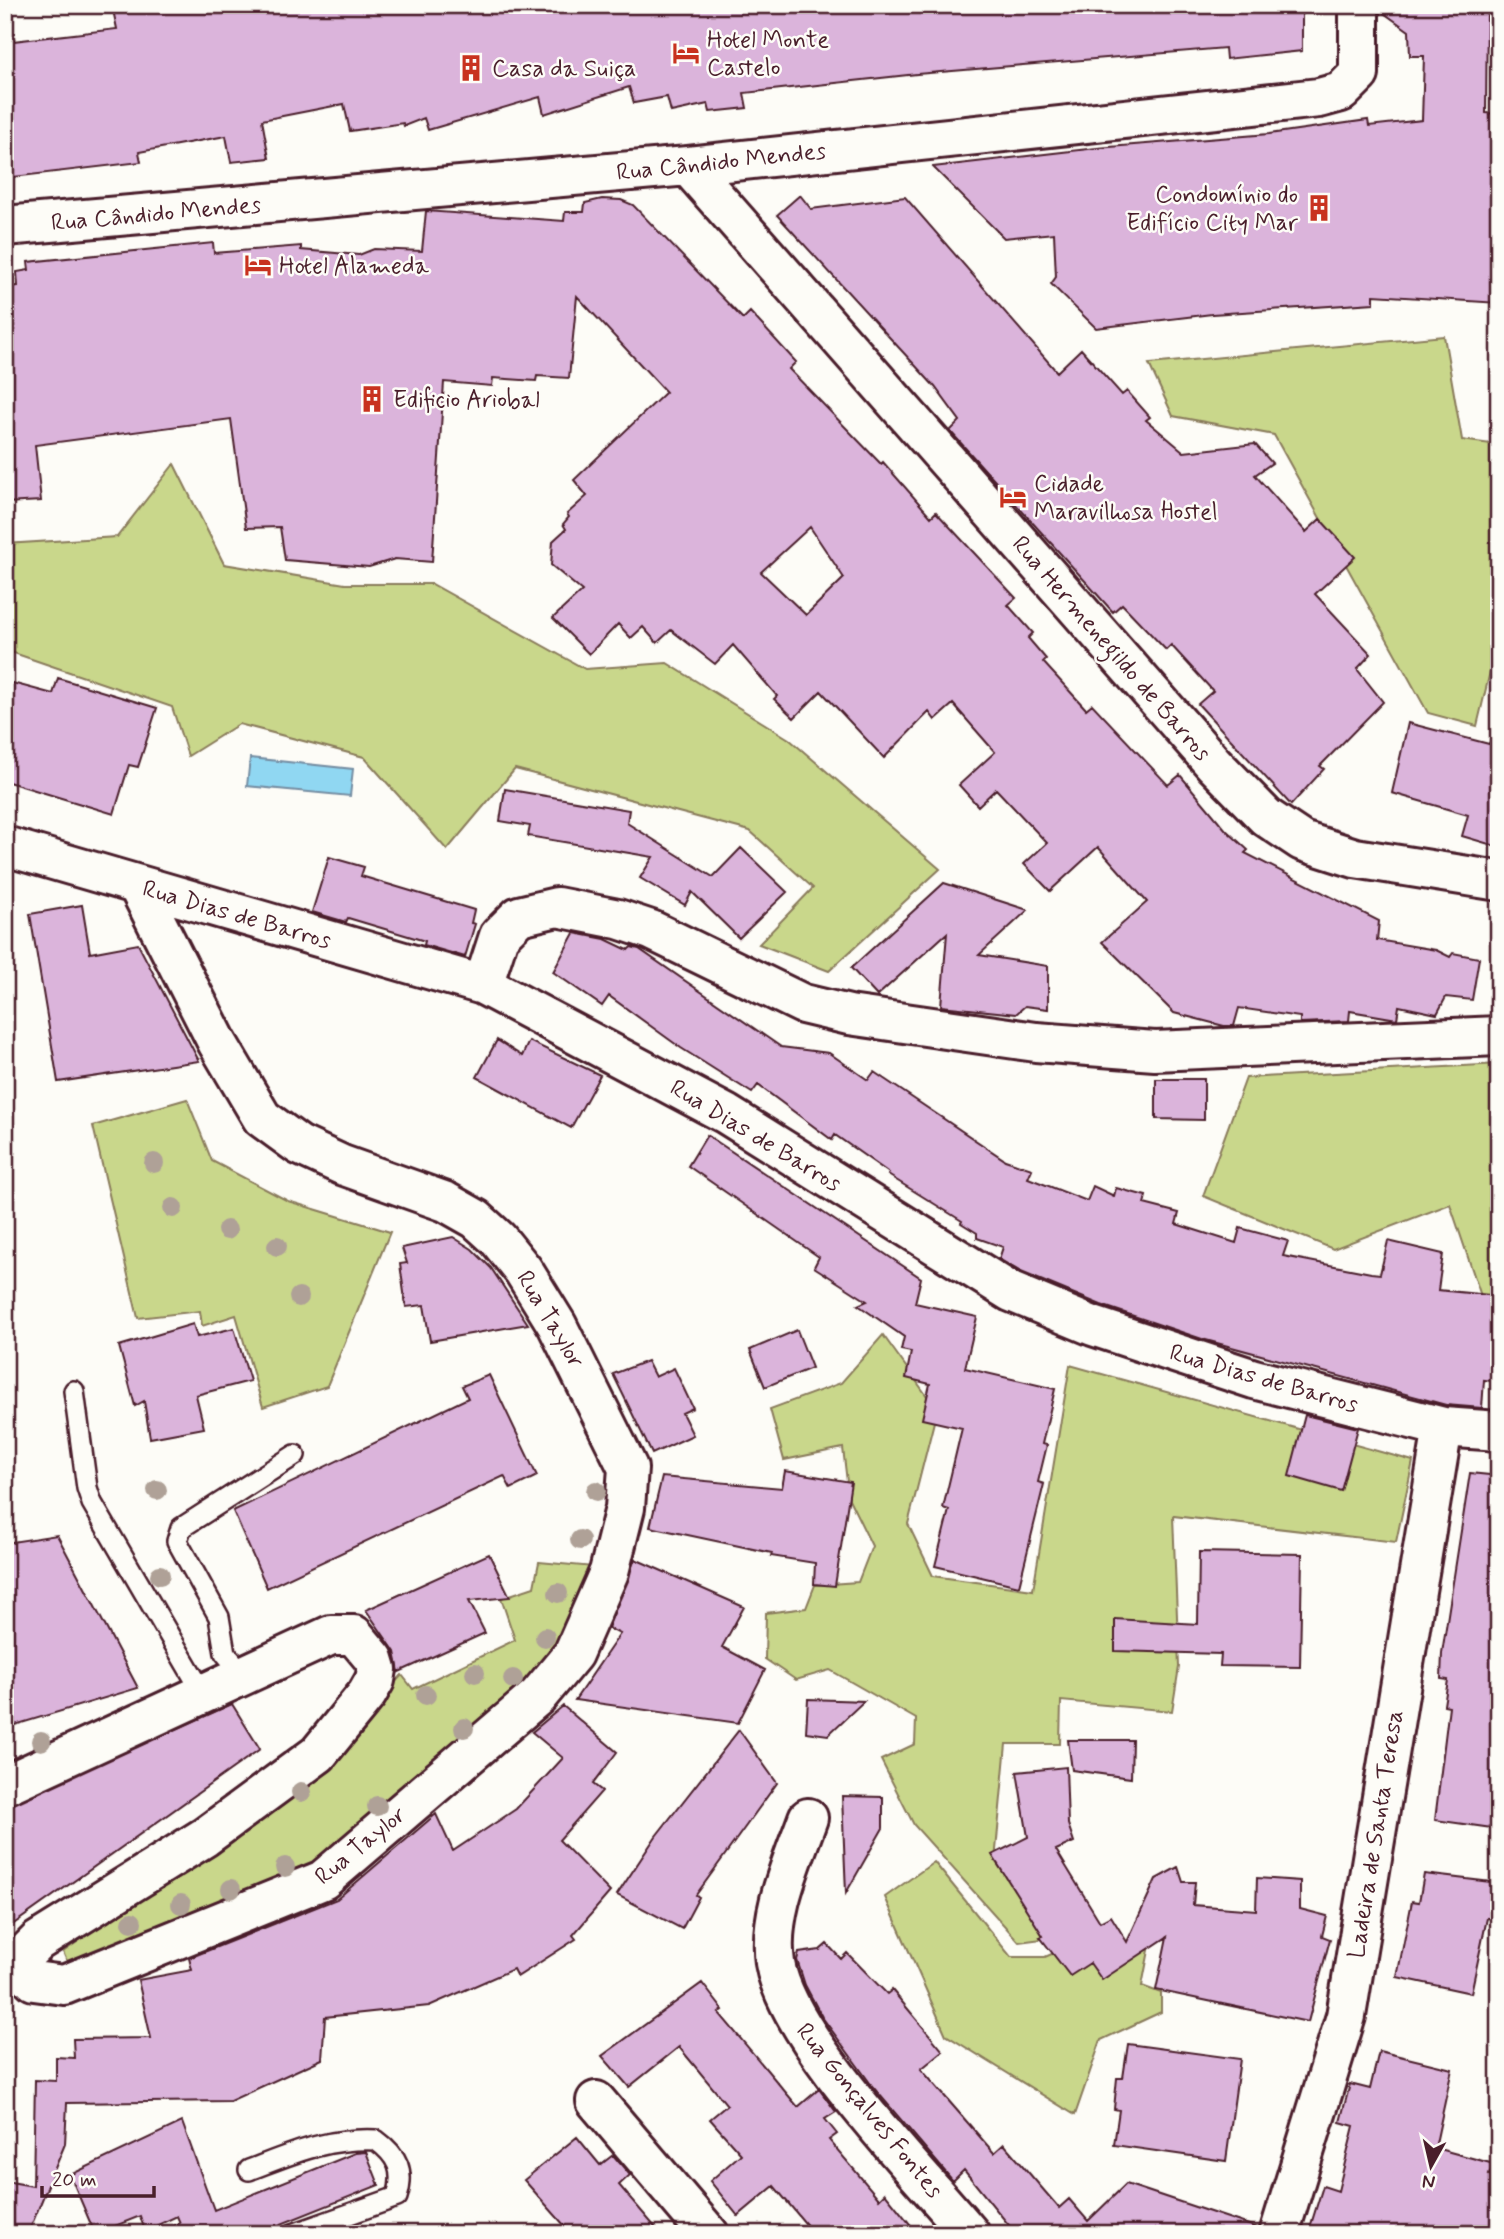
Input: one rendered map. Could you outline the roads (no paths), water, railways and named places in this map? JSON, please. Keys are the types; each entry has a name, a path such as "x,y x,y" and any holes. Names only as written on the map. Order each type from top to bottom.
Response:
{"street":[{"name":"Rua Cândido Mendes","path":"5,226 688,166 1319,98 1341,92 1359,74 1359,5"},
{"name":"Rua Hermenegildo de Barros","path":"688,166 1214,764 1266,817 1302,841 1355,858 1499,881"},
{"name":"Rua Dias de Barros","path":"5,846 483,985 726,1114 1011,1292 1093,1326 1254,1379 1443,1427 1499,1431"},
{"name":"Rua Taylor","path":"5,1785 331,1635 354,1635 365,1645 377,1669 368,1694 318,1754 205,1837 38,1941 23,1956 22,1969 34,1981 64,1985 323,1880 538,1696 573,1654 609,1572 625,1508 628,1468 557,1325 523,1270 498,1239 476,1219 446,1202 342,1165 299,1145 262,1118 217,1042 138,886"},
{"path":"483,985 499,936 519,916 557,906 618,919 651,930 803,1003 849,1015 1036,1042 1155,1051 1499,1036"},
{"name":"Ladeira de Santa Teresa","path":"1279,2234 1346,2016 1443,1427"},
{"name":"Rua Gonçalves Fontes","path":"808,1818 781,1892 775,1962 782,1992 790,2008 843,2084 970,2234"},
{"path":"596,2101 709,2234"}],"lane":[{"path":"74,1391 87,1488 92,1503 204,1695"},
{"path":"243,1674 225,1653 219,1617 177,1541 177,1535 181,1528 295,1455"},
{"path":"248,2170 344,2138 376,2140 394,2157 403,2179 397,2197 293,2234"}],"water":[{"path":"250,758 353,769 350,796 247,786"}],"place":[{"name":"Hotel Monte Castelo","path":"686,53"},
{"name":"Casa da Suiça","path":"471,68"},
{"name":"Condomínio do Edifício City Mar","path":"1319,208"},
{"name":"Hotel Alameda","path":"258,265"},
{"name":"Edificio Ariobal","path":"372,399"},
{"name":"Cidade Maravilhosa Hostel","path":"1013,497"}]}
